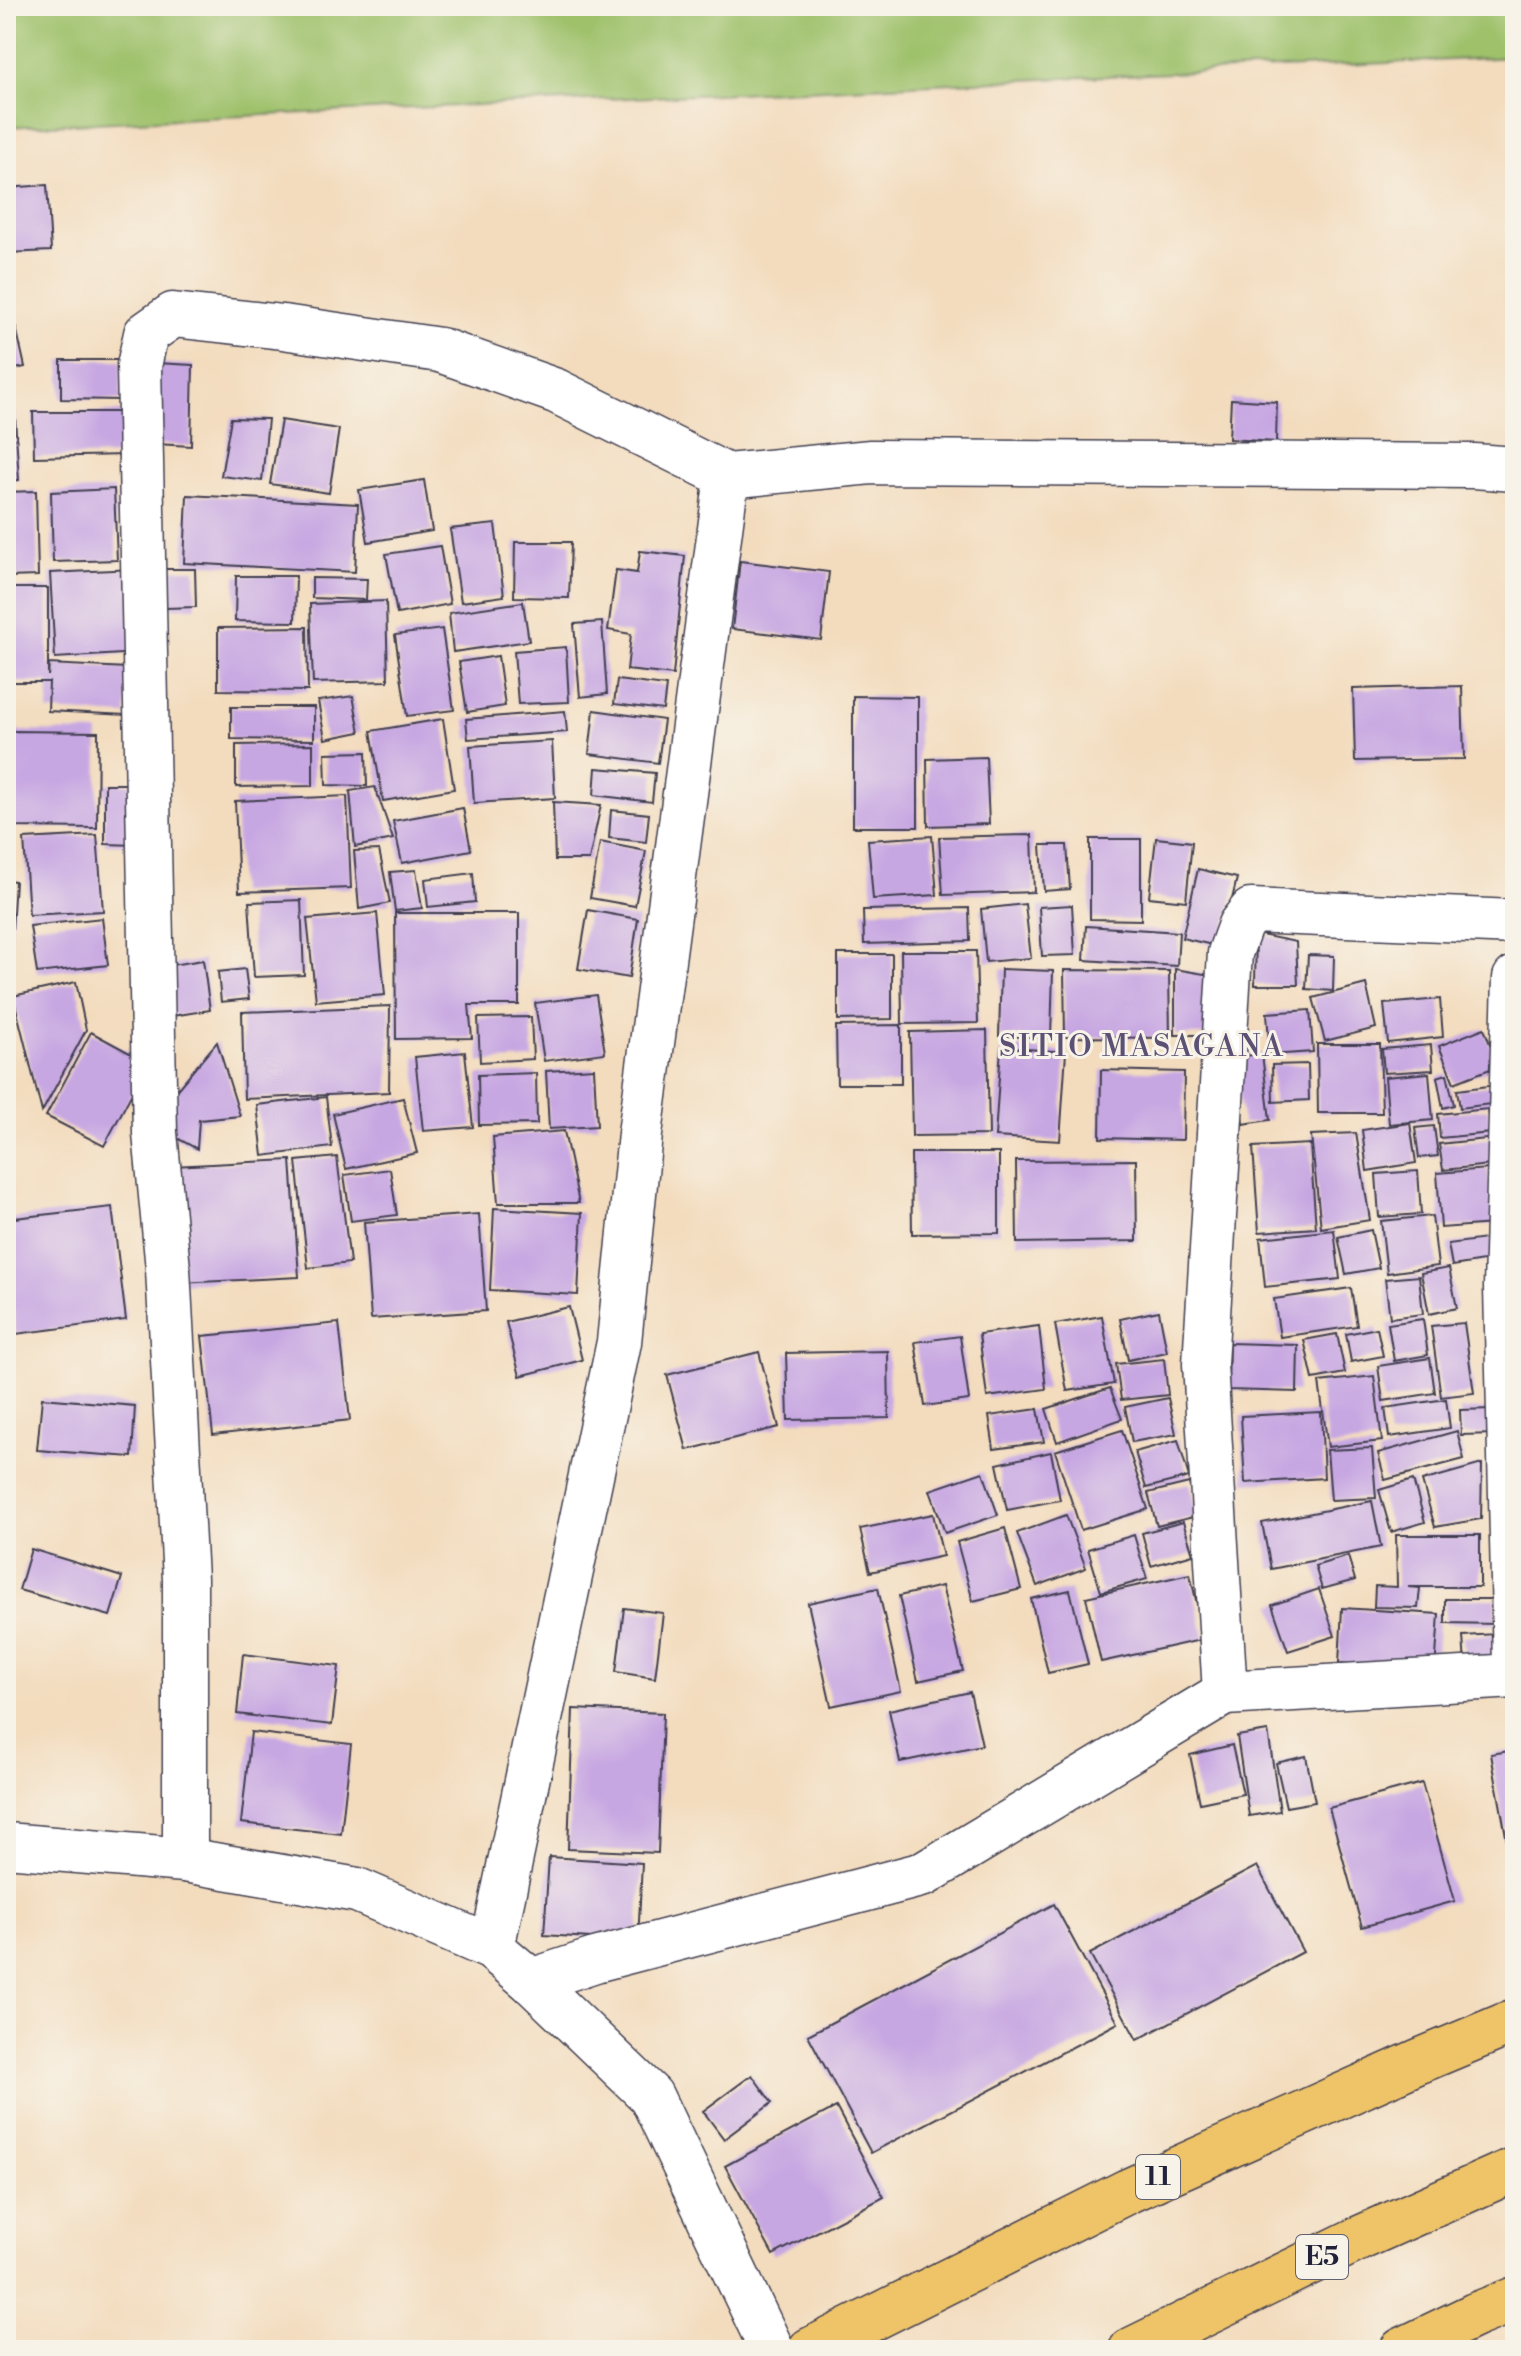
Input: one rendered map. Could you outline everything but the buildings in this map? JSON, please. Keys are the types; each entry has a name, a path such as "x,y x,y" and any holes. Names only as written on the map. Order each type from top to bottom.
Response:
{"main road":[{"name":"11","path":"810,2350 1128,2191 1515,2021"},
{"name":"E5","path":"1131,2350 1360,2238 1515,2169"},
{"path":"1402,2350 1515,2299"}],"street":[{"path":"185,1860 185,1579 168,1269 155,1133 139,366 146,334 173,315 440,350 556,391 727,476 886,462 1474,466 1515,469"},
{"path":"492,1948 619,1342 640,1134 727,476"},
{"path":"1225,1693 1205,1364 1230,953 1240,925 1251,911 1515,922"},
{"path":"1515,978 1506,1287 1515,1664"},
{"path":"531,1981 595,1960 924,1874 1225,1693 1515,1676"},
{"path":"6,1845 185,1860 357,1890 492,1948 531,1981 651,2096 772,2350"}],"green space":[{"path":"6,6 1515,6 1515,57 6,127"}],"district":[{"name":"SITIO MASAGANA","path":"1142,1047"}]}
